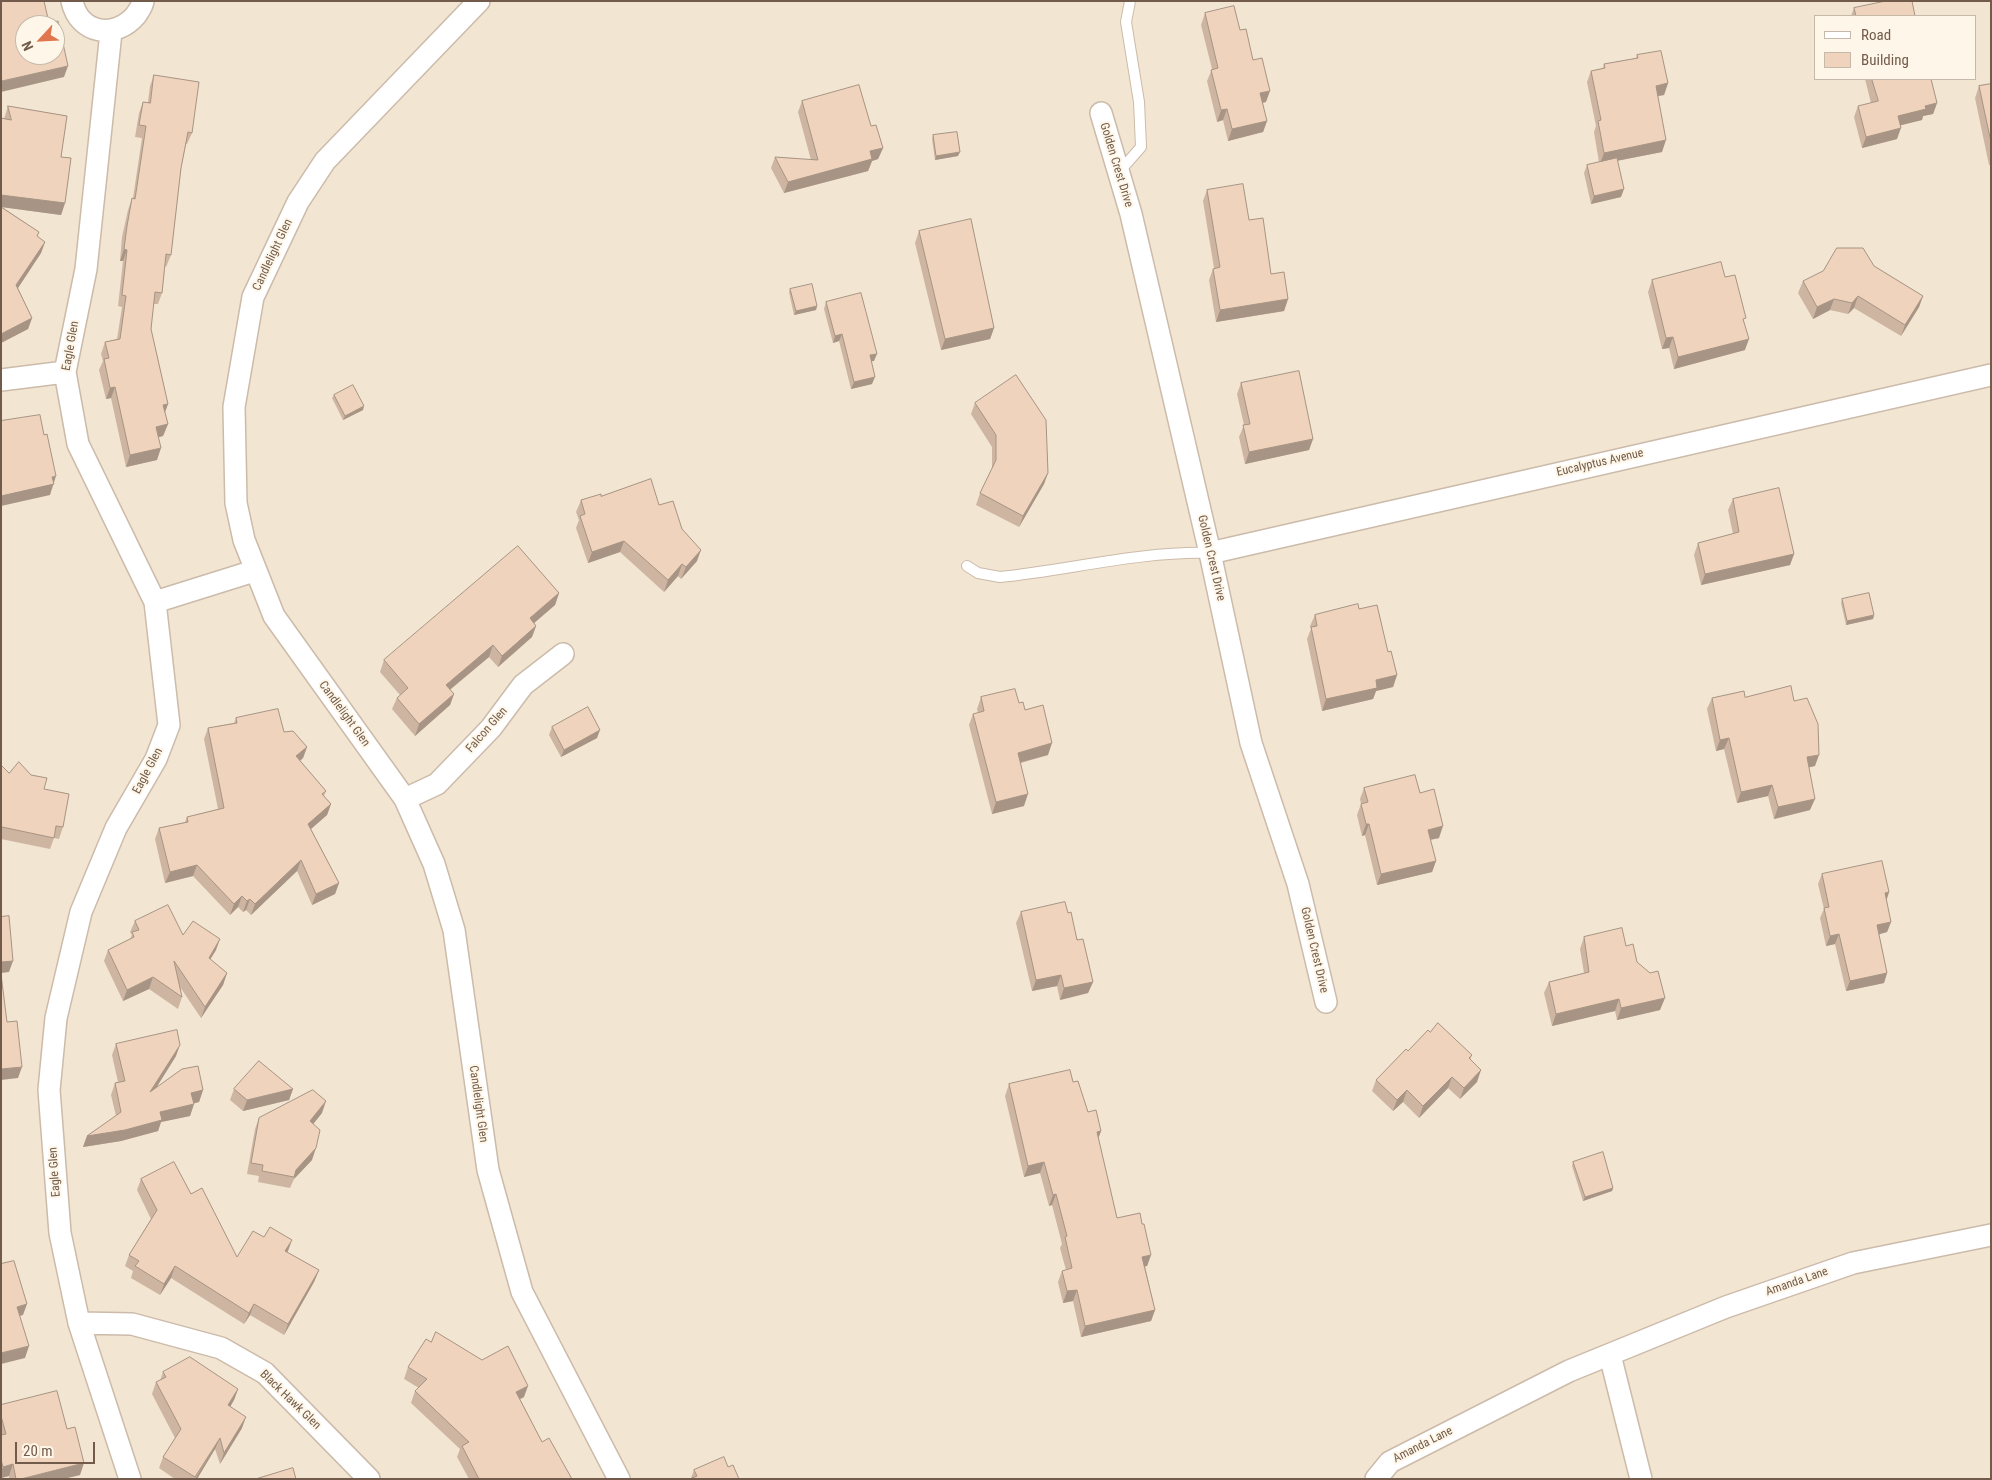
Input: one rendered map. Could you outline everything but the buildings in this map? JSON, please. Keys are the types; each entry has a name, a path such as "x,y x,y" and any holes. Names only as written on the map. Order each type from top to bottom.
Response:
{"street":[{"path":"72,1 82,21 97,30 111,32 132,19 142,6 143,1"},
{"name":"Candlelight Glen","path":"479,1 325,161 298,202 253,297 234,407 236,503 244,540 254,571 274,616 406,799 434,864 454,930 488,1170 522,1292 619,1479"},
{"name":"Eagle Glen","path":"111,32 86,269 65,372 78,444 155,602 169,725 156,759 116,828 81,912 56,1018 49,1090 60,1233 80,1323 130,1479"},
{"name":"Golden Crest Drive","path":"1101,113 1131,214 1210,554 1251,743 1298,884 1326,1002"},
{"path":"1,380 65,372"},
{"name":"Eucalyptus Avenue","path":"1210,554 1991,375"},
{"path":"155,602 254,571"},
{"name":"Falcon Glen","path":"406,799 438,784 491,728 523,685 563,654"},
{"name":"Amanda Lane","path":"1376,1479 1390,1462 1569,1372 1726,1307 1852,1263 1991,1235"},
{"name":"Black Hawk Glen","path":"80,1323 132,1324 221,1348 265,1373 370,1479"},
{"path":"1610,1355 1641,1479"}],"lane":[{"path":"1119,173 1141,147 1139,102 1126,22 1130,1"},
{"path":"967,566 978,573 1000,577 1133,557 1179,552 1210,554"}],"shaded area":[{"path":"1,1 1991,1 1991,1479 1,1479"}]}
